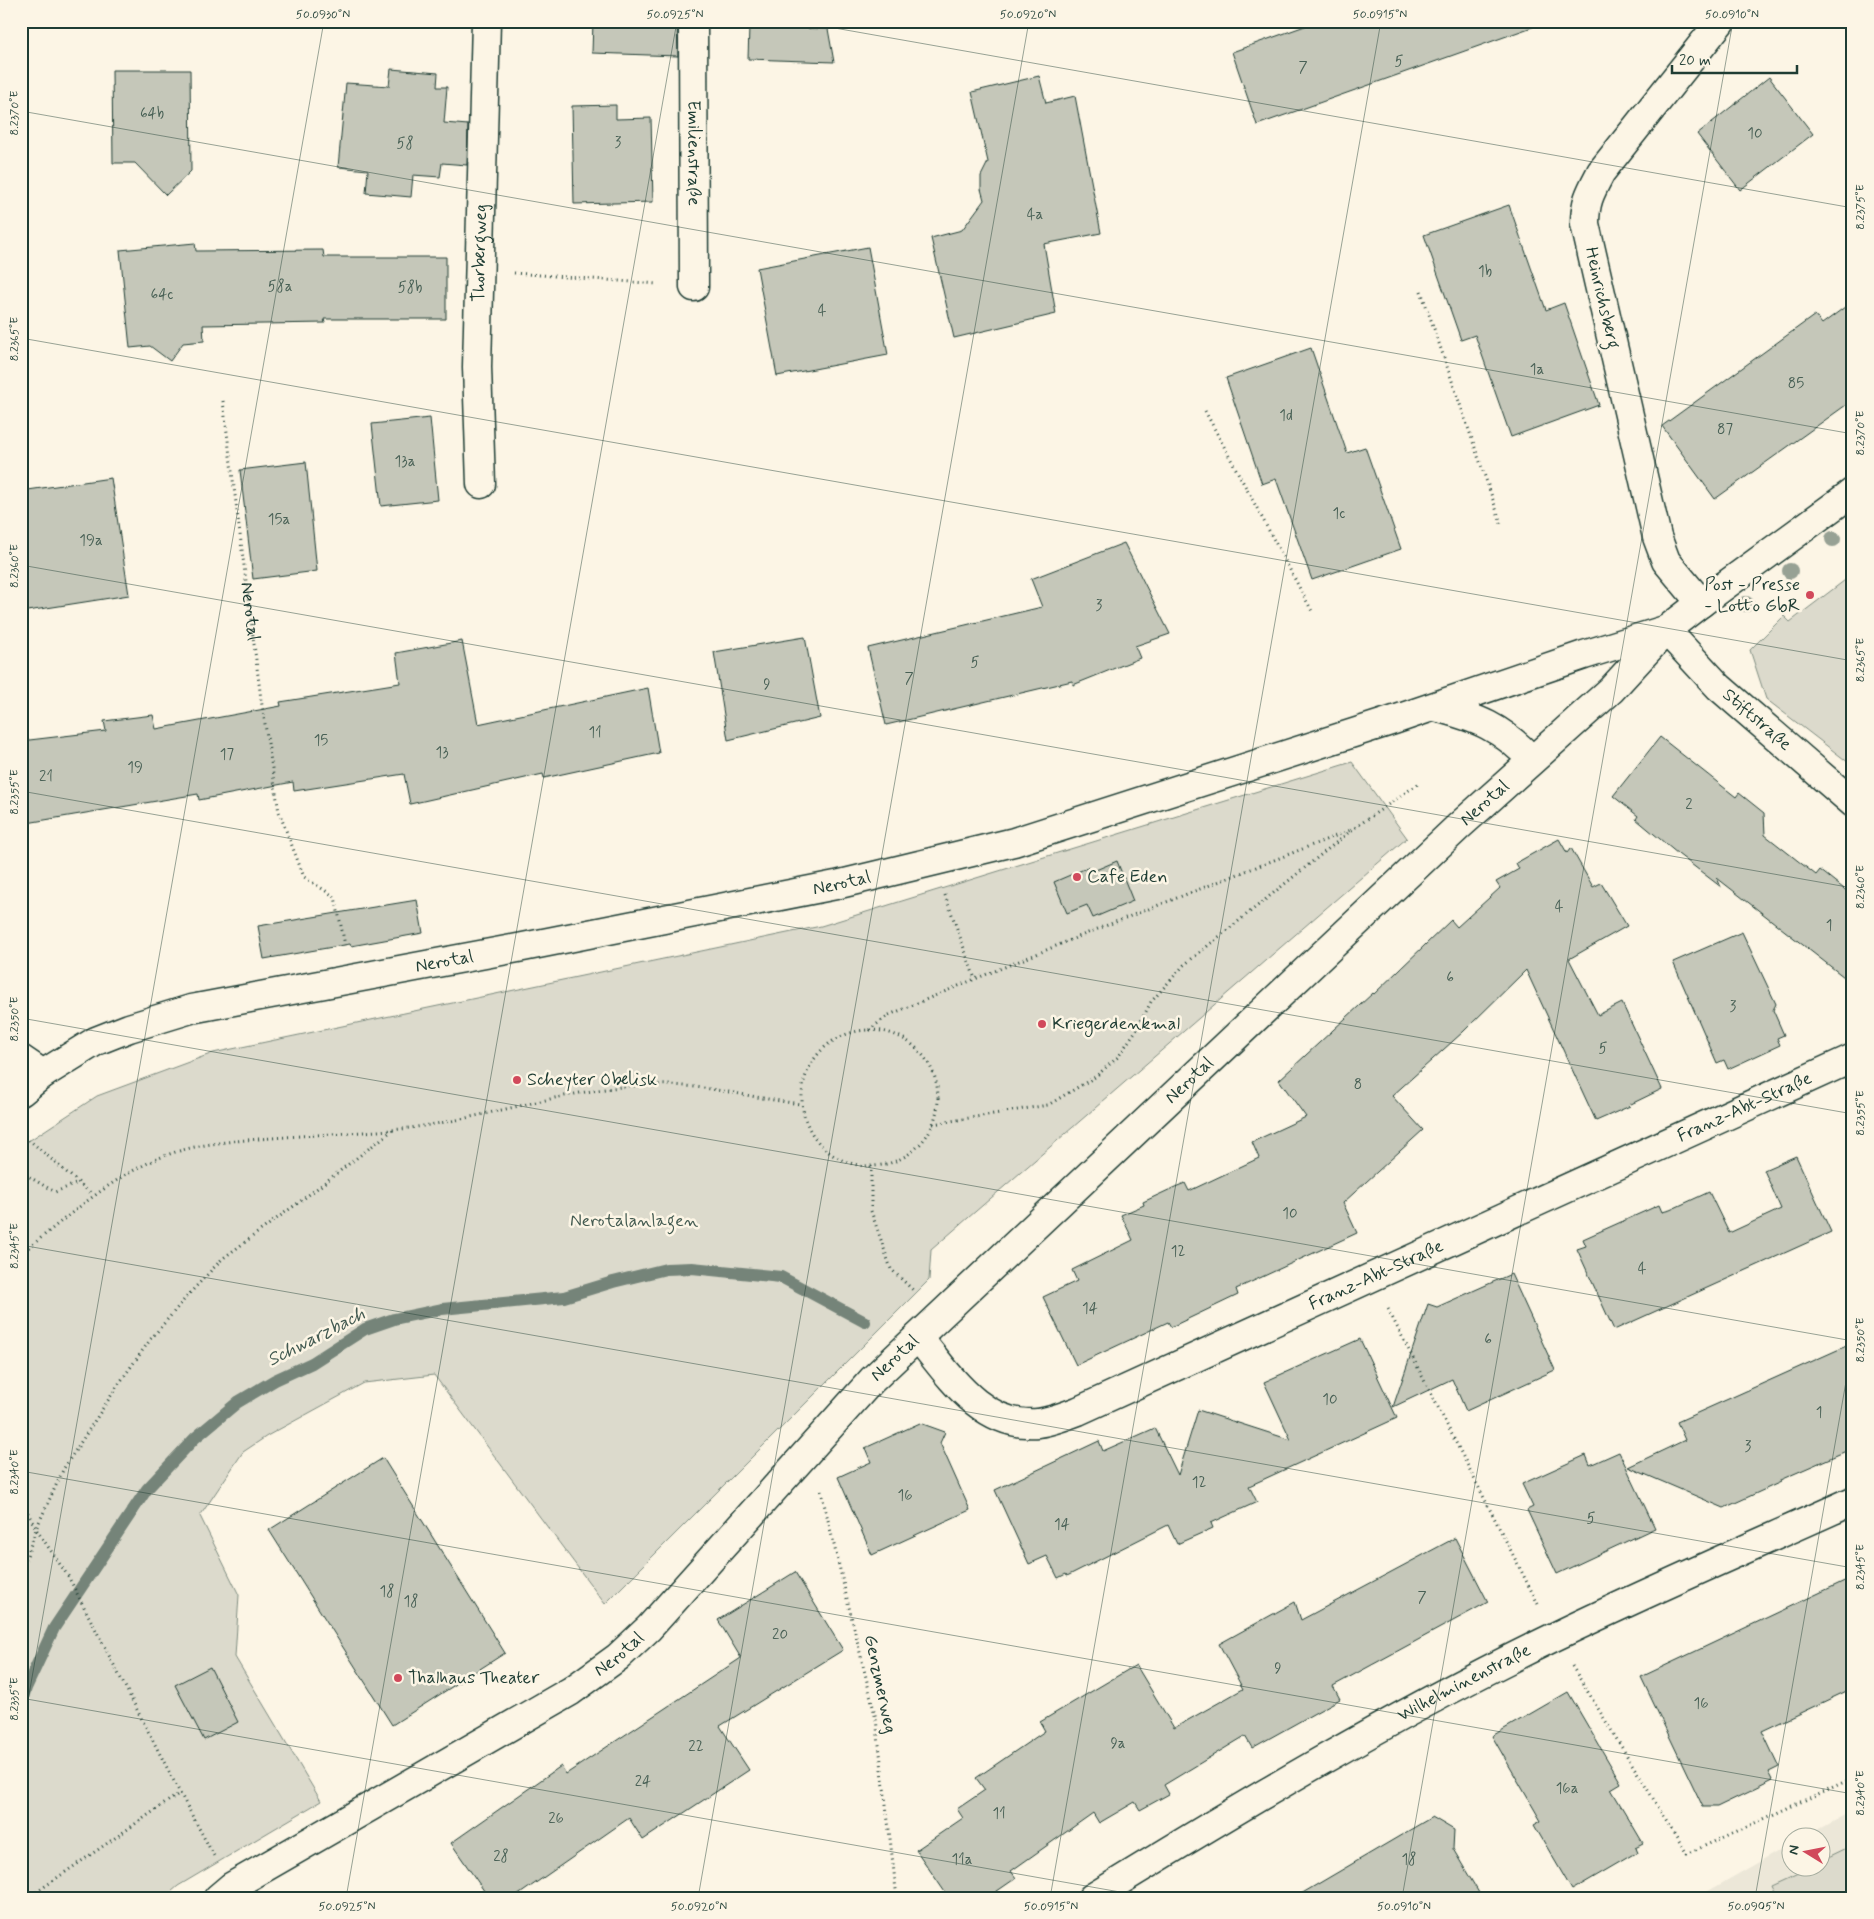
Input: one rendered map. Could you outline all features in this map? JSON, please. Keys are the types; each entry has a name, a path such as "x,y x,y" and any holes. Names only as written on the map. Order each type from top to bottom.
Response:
{"street":[{"name":"Thorbergweg","path":"481,484 477,367 486,21"},
{"name":"Emilienstraße","path":"693,21 694,287"},
{"name":"Heinrichsberg","path":"1701,602 1666,561 1657,537 1585,224 1585,206 1601,172 1721,21"},
{"path":"1666,630 1701,602 1853,492"},
{"name":"Nerotal","path":"21,1092 44,1074 96,1041 129,1028 191,1009 523,947 836,885 1014,842 1435,707 1584,655 1666,630"},
{"name":"Nerotal","path":"225,1892 571,1691 618,1657 649,1628 872,1380 1458,827 1610,690 1666,630"},
{"name":"Stiftstraße","path":"1666,630 1719,687 1853,804"},
{"path":"1435,707 1465,715 1488,724 1520,746 1532,760"},
{"name":"Franz-Abt-Straße","path":"918,1338 975,1403 990,1413 1021,1423 1038,1423 1058,1418 1078,1411 1853,1058"},
{"path":"21,1059 44,1074"},
{"name":"Wilhelminenstraße","path":"1092,1898 1209,1826 1322,1760 1415,1709 1554,1637 1853,1501"}],"path":[{"path":"479,271 694,287"},
{"path":"1421,291 1502,526"},
{"name":"Nerotal","path":"223,401 261,699 279,812 304,877 335,897 352,978"},
{"path":"1205,411 1313,613"},
{"path":"933,1124 1048,1105 1095,1077 1118,1057 1151,1002 1184,965 1354,829 1418,784"},
{"path":"869,1030 890,1015 1105,926 1354,829"},
{"path":"933,862 975,980"},
{"path":"886,1031 905,1039 920,1052 932,1069 938,1091 933,1124 915,1148 889,1163 871,1166 844,1160 832,1155 823,1147 806,1123 801,1104 806,1074 817,1053 831,1041 851,1032 886,1031"},
{"path":"21,1254 93,1195 136,1169 192,1147 226,1142 393,1129 490,1113 552,1098 606,1088 652,1085 701,1088 801,1104"},
{"path":"21,1574 36,1529 64,1468 150,1340 222,1259 393,1129"},
{"path":"21,1133 93,1195"},
{"path":"871,1166 871,1211 891,1269 915,1292 918,1338"},
{"path":"21,1172 55,1192 78,1183"},
{"path":"1393,1318 1554,1637"},
{"name":"Genzmerweg","path":"821,1488 876,1719 897,1898"},
{"path":"21,1499 36,1529 68,1576 180,1793 225,1892"},
{"path":"1574,1669 1687,1854 1853,1778"},
{"path":"28,1898 180,1793"}],"shaded area":[{"path":"1853,1810 1853,1898 1696,1898 1782,1849 1782,1876 1832,1876 1832,1826 1823,1826"}],"green space":[{"path":"1853,574 1853,766 1766,699 1750,650 1784,616 1790,622"},
{"name":"Nerotalanlagen","path":"1352,762 1407,838 931,1250 929,1280 605,1604 434,1375 364,1383 267,1436 243,1452 200,1516 239,1595 235,1657 321,1801 178,1886 164,1898 21,1898 21,1146 97,1096 213,1053 821,926"},
{"path":"1853,1846 1853,1898 1778,1898 1772,1885 1792,1876 1832,1876 1832,1856"}],"building":[{"path":"593,21 677,24 678,56 592,53"},
{"path":"1319,21 1534,21 1535,26 1257,125 1232,52"},
{"path":"749,27 828,29 834,62 748,59"},
{"path":"391,69 438,73 437,87 447,87 444,123 468,125 467,165 442,163 440,177 413,175 411,197 366,193 368,170 338,167 346,83 389,86"},
{"path":"112,70 190,70 191,171 166,195 135,163 113,163"},
{"path":"1039,76 1046,103 1075,96 1101,233 1044,244 1056,314 954,338 931,238 962,230 984,200 981,189 981,176 988,162 972,92"},
{"path":"1769,77 1813,134 1740,190 1697,134"},
{"path":"616,105 616,119 651,118 653,202 574,204 572,106"},
{"path":"1509,205 1546,310 1564,303 1599,405 1511,437 1475,335 1461,340 1424,235"},
{"path":"195,243 196,251 323,250 324,257 446,257 446,319 324,319 325,323 203,325 204,341 183,343 170,361 150,346 130,348 120,250"},
{"path":"868,247 888,355 777,376 757,268"},
{"path":"1853,301 1853,400 1715,499 1662,426 1815,315 1822,324"},
{"path":"1311,348 1347,453 1365,447 1401,549 1312,580 1276,479 1262,484 1226,378"},
{"path":"430,418 438,500 381,506 372,424"},
{"path":"306,462 317,571 253,579 240,470"},
{"path":"111,478 129,595 21,612 21,491"},
{"path":"1124,543 1170,634 1135,646 1140,658 1073,685 1072,681 886,725 868,648 1042,607 1031,579"},
{"path":"805,637 820,718 728,740 714,652"},
{"path":"462,641 478,724 648,688 659,753 544,778 543,774 410,804 404,774 294,791 293,782 199,800 198,794 21,824 21,741 106,731 104,721 153,715 156,729 281,706 280,702 400,683 396,653"},
{"path":"1660,737 1736,797 1739,793 1764,813 1765,835 1816,875 1820,870 1853,896 1853,984 1717,878 1721,887 1678,854 1636,819 1638,816 1613,796"},
{"path":"1559,839 1567,853 1571,848 1593,887 1601,883 1627,926 1569,959 1598,1015 1622,1003 1662,1089 1596,1121 1526,970 1463,1032 1392,1096 1423,1130 1343,1203 1357,1233 1236,1289 1238,1295 1171,1327 1168,1322 1076,1365 1043,1297 1077,1281 1072,1270 1133,1240 1121,1215 1144,1205 1143,1202 1175,1187 1185,1183 1189,1191 1259,1158 1252,1142 1306,1117 1279,1080 1374,994 1451,920 1457,927 1500,888 1496,882 1519,869 1516,863"},
{"path":"1117,861 1133,901 1093,918 1087,905 1067,913 1054,882 1089,867 1091,872"},
{"path":"417,900 423,933 264,959 258,926"},
{"path":"1742,932 1776,1004 1773,1010 1784,1035 1777,1038 1780,1045 1728,1069 1724,1060 1717,1063 1673,962"},
{"path":"1796,1156 1831,1232 1614,1330 1577,1249 1586,1246 1583,1239 1659,1205 1662,1212 1670,1210 1709,1192 1729,1233 1781,1209 1764,1170"},
{"path":"1511,1274 1555,1370 1466,1411 1452,1379 1393,1407 1428,1304 1437,1307"},
{"path":"1360,1339 1397,1418 1249,1486 1257,1502 1211,1523 1213,1528 1177,1544 1168,1525 1067,1576 1066,1574 1058,1578 1047,1556 1029,1564 995,1490 1099,1441 1103,1451 1155,1428 1178,1475 1198,1410 1291,1440 1264,1382"},
{"path":"1853,1343 1853,1448 1780,1480 1781,1482 1724,1508 1628,1467 1685,1440 1677,1422"},
{"path":"920,1423 945,1432 940,1443 970,1510 872,1555 838,1477 871,1462 865,1448"},
{"path":"1619,1452 1655,1528 1557,1574 1527,1510 1533,1507 1522,1484 1586,1455 1590,1465"},
{"path":"383,1458 505,1653 392,1725 269,1530"},
{"path":"1455,1538 1488,1602 1333,1686 1340,1699 1252,1748 1245,1736 1164,1785 1169,1794 1140,1810 1135,1802 1099,1823 1093,1813 1011,1871 1016,1878 987,1898 949,1898 916,1850 963,1818 957,1809 985,1790 976,1778 1045,1731 1040,1722 1136,1665 1174,1728 1243,1689 1219,1644 1295,1602 1301,1620"},
{"path":"795,1572 843,1650 720,1726 749,1770 643,1840 629,1818 514,1898 489,1898 451,1843 561,1766 566,1774 741,1658 718,1620"},
{"path":"1853,1577 1853,1688 1762,1731 1779,1767 1769,1772 1773,1780 1717,1807 1703,1807 1641,1677"},
{"path":"210,1667 238,1722 204,1740 175,1685"},
{"path":"1568,1692 1621,1783 1611,1789 1643,1843 1635,1847 1637,1852 1572,1890 1534,1825 1541,1821 1492,1736"},
{"path":"1432,1817 1454,1830 1453,1849 1482,1898 1294,1898"}],"waterway":[{"name":"Schwarzbach","path":"21,1704 26,1688 54,1628 147,1489 195,1438 238,1402 275,1380 312,1363 365,1329 394,1319 442,1309 564,1297 666,1269 692,1268 781,1277 865,1322"}],"place":[{"name":"Post - Presse - Lotto GbR","path":"1810,595"},
{"name":"Cafe Eden","path":"1077,877"},
{"name":"Kriegerdenkmal","path":"1042,1024"},
{"name":"Scheyter Obelisk","path":"517,1080"},
{"name":"Thalhaus Theater","path":"398,1678"}]}
